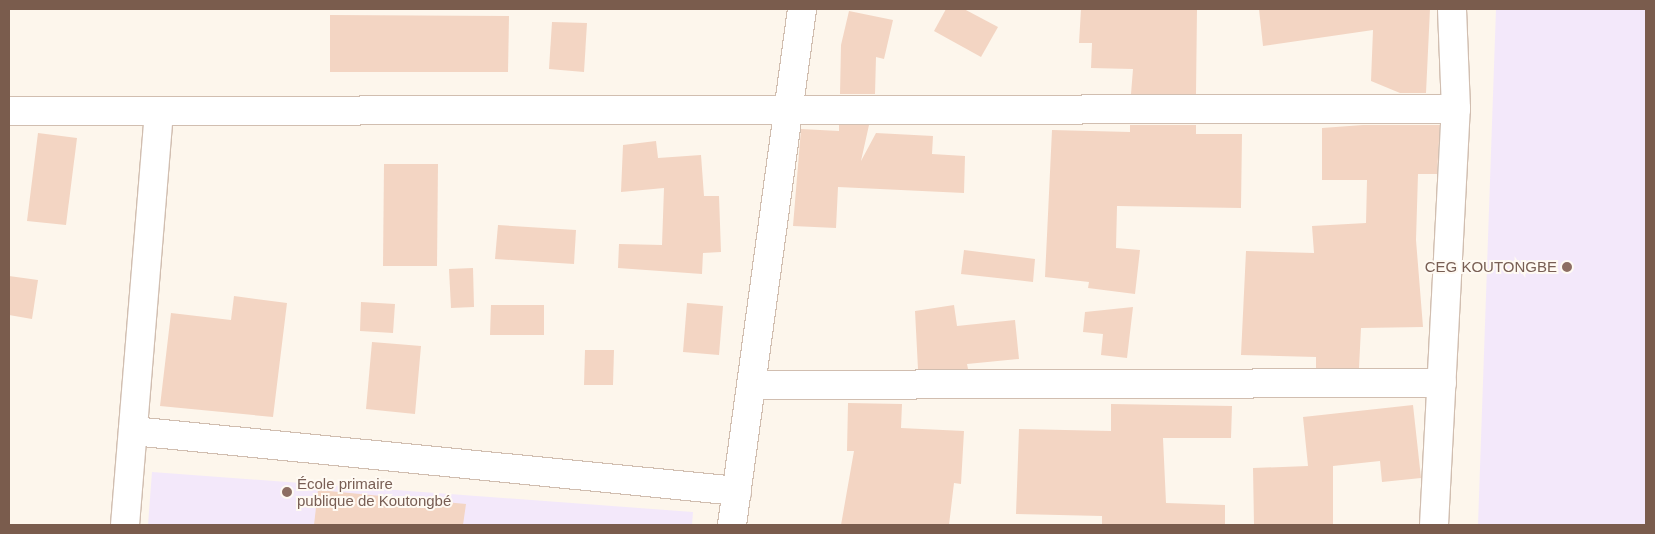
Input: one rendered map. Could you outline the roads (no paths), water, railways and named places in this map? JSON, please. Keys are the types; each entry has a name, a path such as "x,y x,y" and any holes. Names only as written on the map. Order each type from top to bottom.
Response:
{"street":[{"path":"732,525 790,110 802,9"},
{"path":"1434,525 1456,109 1452,9"},
{"path":"9,111 1456,109"},
{"path":"125,525 159,111"},
{"path":"751,385 1442,383"},
{"path":"133,431 736,491"}],"place":[{"name":"CEG KOUTONGBE","path":"1567,267"},
{"name":"École primaire publique de Koutongbé","path":"287,492"}]}
